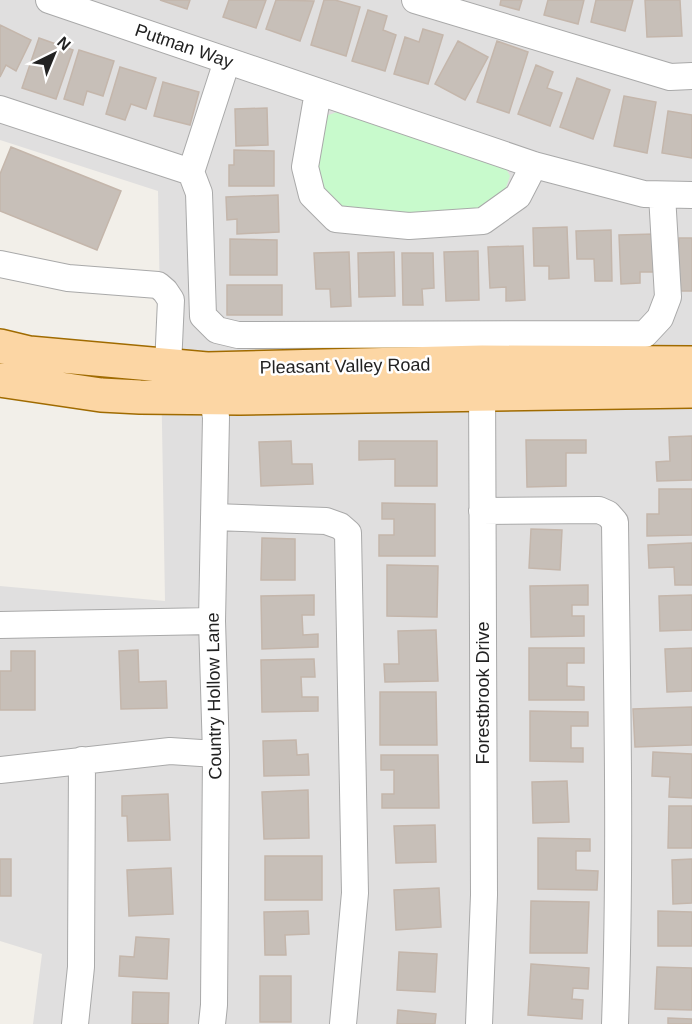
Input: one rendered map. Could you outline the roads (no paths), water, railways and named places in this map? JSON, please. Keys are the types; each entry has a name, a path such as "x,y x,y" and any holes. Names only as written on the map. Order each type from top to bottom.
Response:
{"main road":[{"name":"Pleasant Valley Road","path":"0,346 29,352 168,366 249,398 692,391"},
{"name":"Pleasant Valley Road","path":"0,380 101,395 210,383 482,362 692,363"}],"street":[{"name":"Putman Way","path":"49,0 110,10 227,61 534,165 644,194 692,195"},
{"path":"415,0 670,77 692,76"},
{"path":"227,61 191,172 199,194 203,316 217,330 238,335 645,334 660,318 668,297 662,195"},
{"path":"318,92 305,166 312,195 336,219 409,226 483,221 518,196 534,165"},
{"path":"0,109 191,172"},
{"path":"0,264 68,278 158,285 171,300 168,366"},
{"name":"Forestbrook Drive","path":"480,1024 484,895 482,362"},
{"name":"Country Hollow Lane","path":"210,383 216,417 212,621 216,754 212,1024"},
{"path":"482,511 599,510 608,514 615,522 619,812 619,926 615,1024"},
{"path":"214,517 326,520 340,526 348,533 355,893 343,1024"},
{"path":"0,625 212,621"},
{"path":"3,770 170,751 216,754"},
{"path":"75,1024 81,967 82,760"}]}
